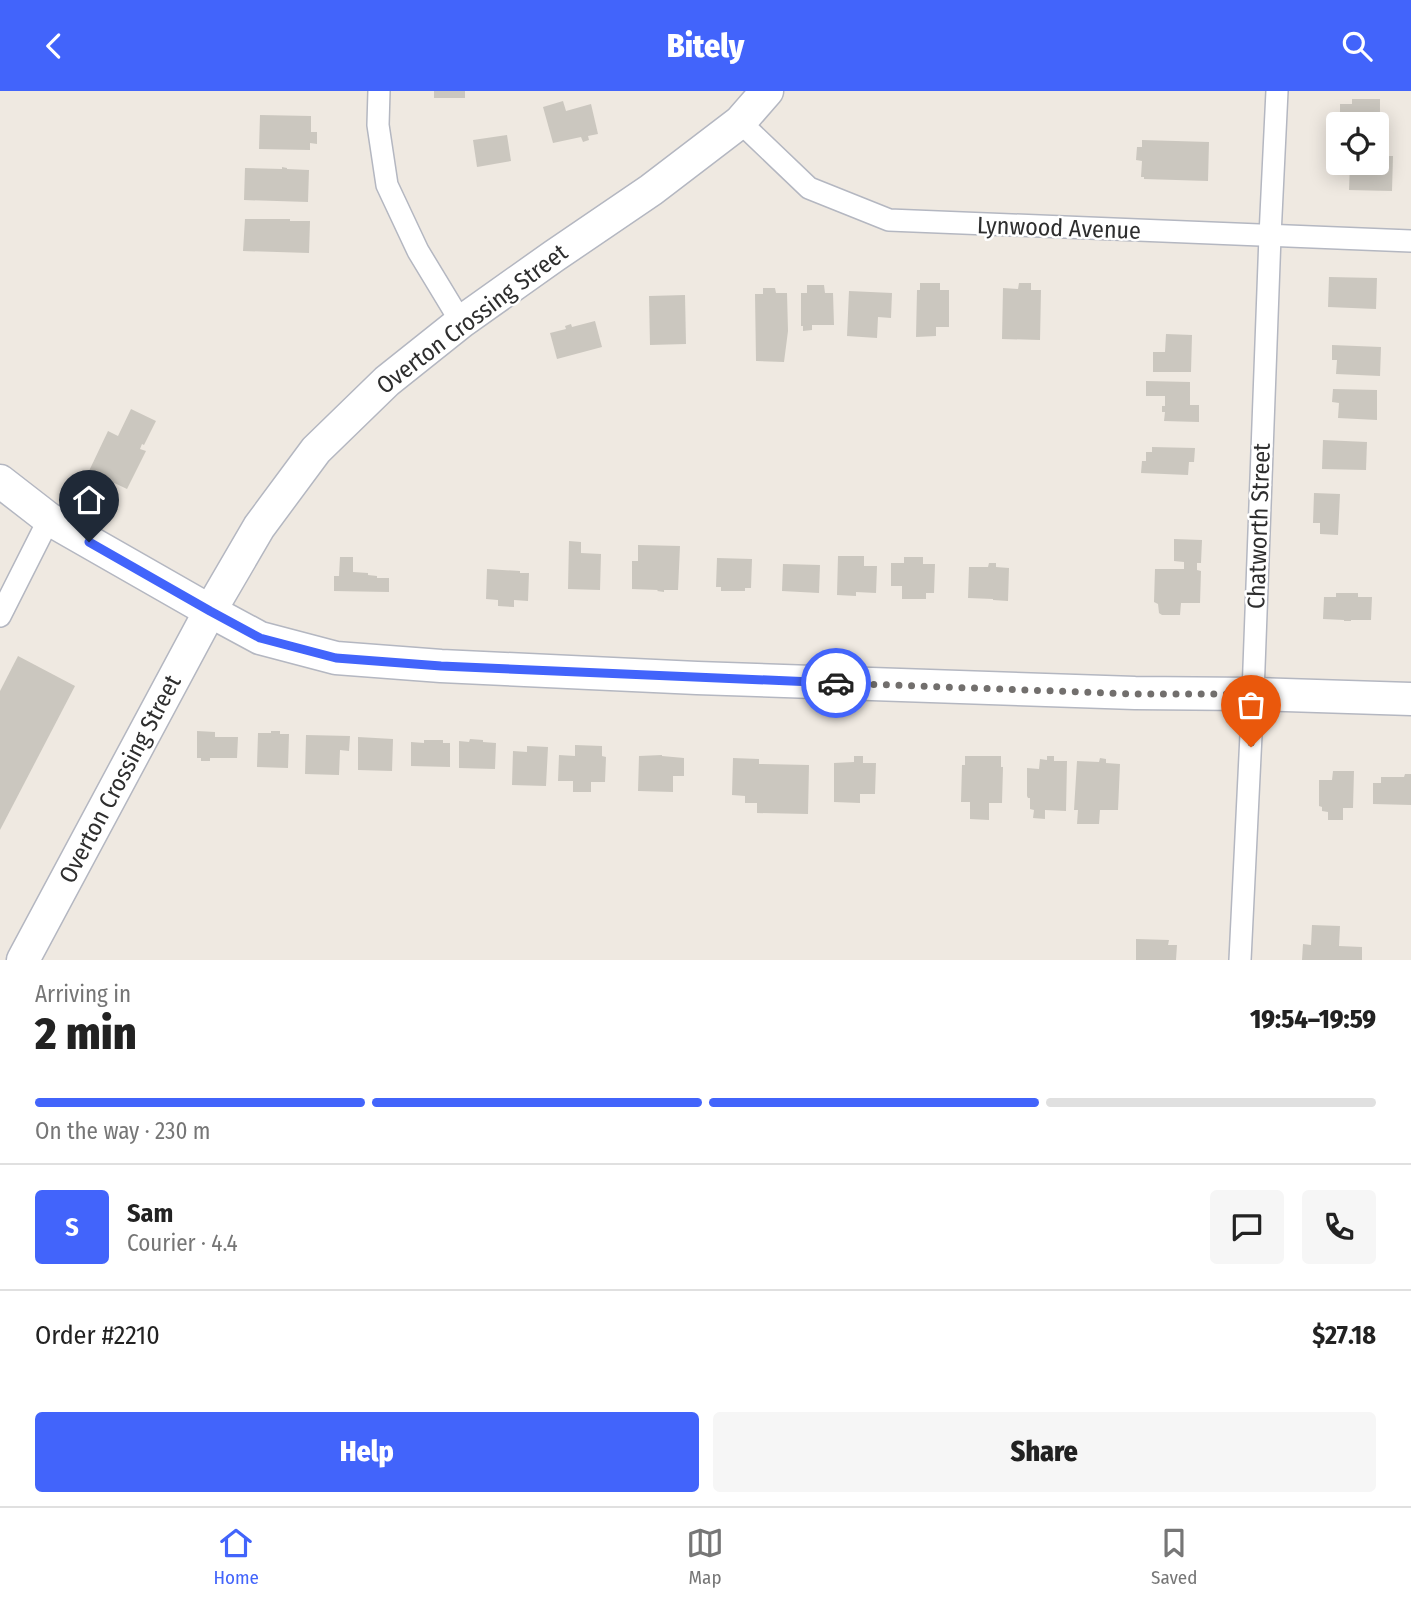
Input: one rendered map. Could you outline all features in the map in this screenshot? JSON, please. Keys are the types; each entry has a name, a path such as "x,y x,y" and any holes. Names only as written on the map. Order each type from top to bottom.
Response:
{"main road":[{"name":"Overton Crossing Street","path":"23,960 210,611 258,527 316,450 387,380 554,255 651,190 740,122 766,91"},
{"path":"0,481 48,519 260,638 336,658 441,666 697,678 1135,694 1253,694 1411,699"}],"street":[{"path":"379,91 378,125 387,185 418,251 461,322"},
{"name":"Chatworth Street","path":"1240,960 1277,91"},
{"name":"Lynwood Avenue","path":"740,122 809,188 889,220 1411,241"},
{"path":"0,616 48,519"}],"building":[{"path":"434,91 465,91 465,98 434,98"},
{"path":"1352,99 1380,99 1380,112 1340,112 1340,104 1352,104"},
{"path":"563,101 566,111 591,104 598,134 588,136 589,140 583,142 581,137 553,143 543,107"},
{"path":"260,115 311,116 311,132 317,132 317,144 310,143 310,150 259,149"},
{"path":"507,135 511,161 477,167 473,140"},
{"path":"1142,140 1209,142 1208,181 1144,179 1141,177 1142,161 1136,160 1137,147 1142,147"},
{"path":"1389,156 1393,156 1392,191 1349,190 1350,175 1389,175"},
{"path":"282,167 309,170 308,202 244,200 245,168"},
{"path":"245,219 310,221 309,253 243,251"},
{"path":"1329,277 1377,278 1376,309 1328,307"},
{"path":"920,283 940,283 940,290 949,290 949,327 936,327 936,336 916,337 917,290 920,290"},
{"path":"1019,283 1031,283 1031,290 1041,290 1040,340 1002,339 1003,288 1018,289"},
{"path":"807,285 824,285 825,293 833,293 834,325 812,325 812,330 803,331 801,293 807,293"},
{"path":"763,288 775,288 776,293 787,293 788,331 784,362 756,361 755,294 763,294"},
{"path":"849,291 892,293 891,318 878,317 877,338 847,336"},
{"path":"685,295 686,344 650,345 649,296"},
{"path":"595,321 602,347 557,359 550,333 566,329 565,326 571,324 572,327"},
{"path":"1166,334 1192,335 1191,372 1153,372 1153,352 1165,352"},
{"path":"1332,345 1381,347 1380,376 1336,374 1337,360 1332,360"},
{"path":"1146,381 1190,382 1190,405 1199,405 1199,422 1164,421 1165,412 1162,412 1162,406 1165,406 1165,396 1146,396"},
{"path":"1333,389 1377,390 1377,420 1338,418 1339,403 1332,402"},
{"path":"131,409 156,421 144,445 142,444 140,449 146,451 127,489 89,471 108,431 118,436"},
{"path":"1323,440 1367,442 1366,470 1322,469"},
{"path":"1152,447 1195,448 1194,462 1189,462 1188,475 1141,473 1142,461 1146,461 1146,452 1152,452"},
{"path":"1314,493 1340,494 1338,535 1320,534 1320,523 1313,523"},
{"path":"1174,539 1202,540 1201,563 1197,563 1197,570 1201,571 1200,603 1181,603 1180,615 1162,615 1159,613 1158,604 1154,602 1155,569 1184,569 1184,562 1174,561"},
{"path":"569,541 581,542 581,553 601,554 600,590 568,589"},
{"path":"638,545 680,546 678,590 664,592 632,589 632,561 638,561"},
{"path":"838,556 864,556 864,566 877,566 876,593 837,595"},
{"path":"340,557 353,557 353,572 389,578 389,592 334,591 334,576 339,576"},
{"path":"904,557 923,557 923,564 935,564 934,593 926,593 926,599 902,599 902,586 891,586 891,563 904,563"},
{"path":"717,558 752,559 751,588 745,588 745,591 721,591 721,587 716,587"},
{"path":"989,563 996,563 996,567 1009,568 1008,601 968,598 969,567 988,567"},
{"path":"783,564 820,565 819,593 782,591"},
{"path":"487,569 529,573 528,601 514,600 514,607 498,606 498,600 486,599"},
{"path":"1336,593 1358,593 1358,597 1372,597 1371,620 1323,619 1324,597 1336,597"},
{"path":"18,656 75,686 0,830 0,691"},
{"path":"197,731 215,732 215,737 238,737 237,758 210,758 210,761 201,761 201,758 197,758"},
{"path":"271,731 289,734 288,768 257,767 258,733"},
{"path":"306,735 350,736 349,751 340,750 339,775 305,774"},
{"path":"358,737 393,739 392,771 358,770"},
{"path":"470,739 496,743 495,769 459,768 459,741 469,742"},
{"path":"424,740 443,740 443,743 450,743 450,767 411,766 411,742 424,743"},
{"path":"575,745 602,746 602,756 606,757 605,782 591,782 591,792 573,792 573,781 558,781 559,755 575,756"},
{"path":"527,746 548,747 546,786 512,785 513,751 527,752"},
{"path":"639,756 684,758 684,776 673,776 673,792 638,791"},
{"path":"854,756 863,756 863,763 876,763 875,794 860,794 860,803 834,802 834,763 854,762"},
{"path":"965,756 1001,756 1002,803 989,803 989,820 970,819 970,802 961,802 962,765 965,765"},
{"path":"1047,756 1054,756 1054,761 1067,761 1066,811 1045,810 1045,819 1033,818 1034,810 1030,809 1030,798 1027,796 1027,768 1039,769 1040,759 1047,760"},
{"path":"733,758 759,759 759,764 809,765 808,814 757,813 757,803 745,803 745,796 732,795"},
{"path":"1100,758 1106,759 1106,763 1120,764 1118,810 1100,810 1099,824 1077,824 1078,810 1074,810 1077,761 1099,762"},
{"path":"1333,771 1354,771 1353,808 1343,808 1343,820 1328,820 1328,812 1322,811 1319,806 1319,780 1332,780"},
{"path":"1405,774 1411,774 1411,805 1373,804 1373,783 1381,783 1381,777 1404,777"},
{"path":"1312,925 1340,926 1339,946 1362,947 1362,960 1302,960 1303,944 1311,945"},
{"path":"1136,939 1169,940 1168,945 1177,945 1176,960 1136,960"}],"way so far":[{"path":"836,683 1135,694 1253,694 1251,747"}],"route":[{"path":"89,542 260,638 336,658 441,666 836,683"}]}
